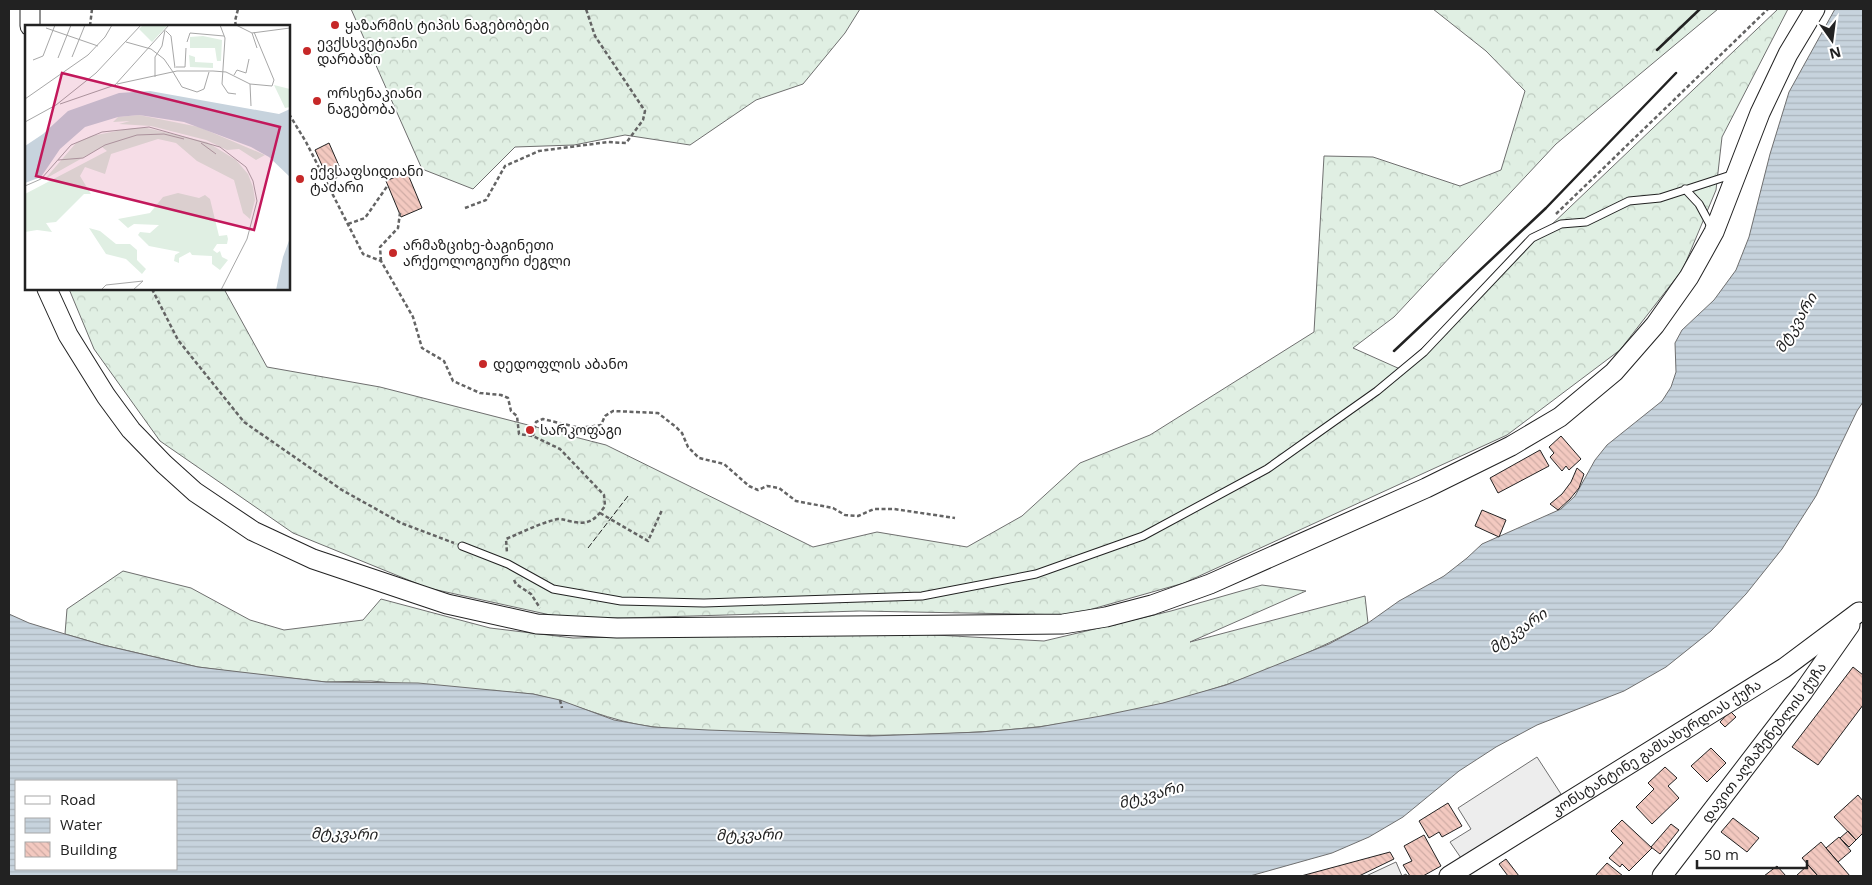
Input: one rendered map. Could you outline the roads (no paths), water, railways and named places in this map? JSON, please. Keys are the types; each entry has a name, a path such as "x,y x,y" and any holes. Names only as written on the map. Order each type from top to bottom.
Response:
{"main road":[{"path":"30,9 30,25"},
{"path":"47,290 68,335 106,396 131,430 195,492 253,531 313,559 447,604 537,624 618,628 1036,626 1098,619 1152,605 1210,584 1426,488 1511,446 1560,417 1614,372 1655,325 1689,277 1714,232 1760,113 1788,54 1815,9"},
{"name":"კონსტანტინე გამსახურდიას ქუჩა","path":"1449,876 1784,668 1861,609"},
{"name":"დავით აღმაშენებლის ქუჩა","path":"1662,876 1803,692 1861,609"},
{"path":"1784,668 1792,669 1799,673 1803,692"}],"lane":[{"path":"462,546 508,564 553,590 621,601 704,603 922,596 1036,574 1144,536 1267,469 1377,392 1424,352 1532,238 1561,224 1586,222 1629,201 1660,198 1738,172"},
{"path":"1686,190 1699,204 1714,232"}],"water":[{"name":"მტკვარი","path":"1835,9 1863,9 1863,402 1816,496 1782,549 1746,594 1711,631 1666,667 1624,691 1537,725 1496,747 1459,771 1403,817 1369,837 1332,853 1250,876 9,876 9,614 29,623 103,645 198,667 326,682 418,683 533,694 560,700 614,720 653,727 870,736 981,732 1039,727 1101,716 1163,703 1226,685 1329,644 1368,623 1399,601 1444,576 1482,544 1561,509 1575,496 1595,460 1607,445 1662,401 1671,387 1676,372 1675,343 1682,330 1714,300 1736,270 1749,237 1770,154 1789,92"}],"place":[{"name":"ყაზარმის ტიპის ნაგებობები","path":"335,25"},
{"name":"ევქსსვეტიანი დარბაზი","path":"307,51"},
{"name":"ორსენაკიანი ნაგებობა","path":"317,101"},
{"name":"ექვსაფსიდიანი ტაძარი","path":"300,179"},
{"name":"არმაზციხე-ბაგინეთი არქეოლოგიური ძეგლი","path":"393,253"},
{"name":"დედოფლის აბანო","path":"483,364"},
{"name":"სარკოფაგი","path":"530,430"}]}
